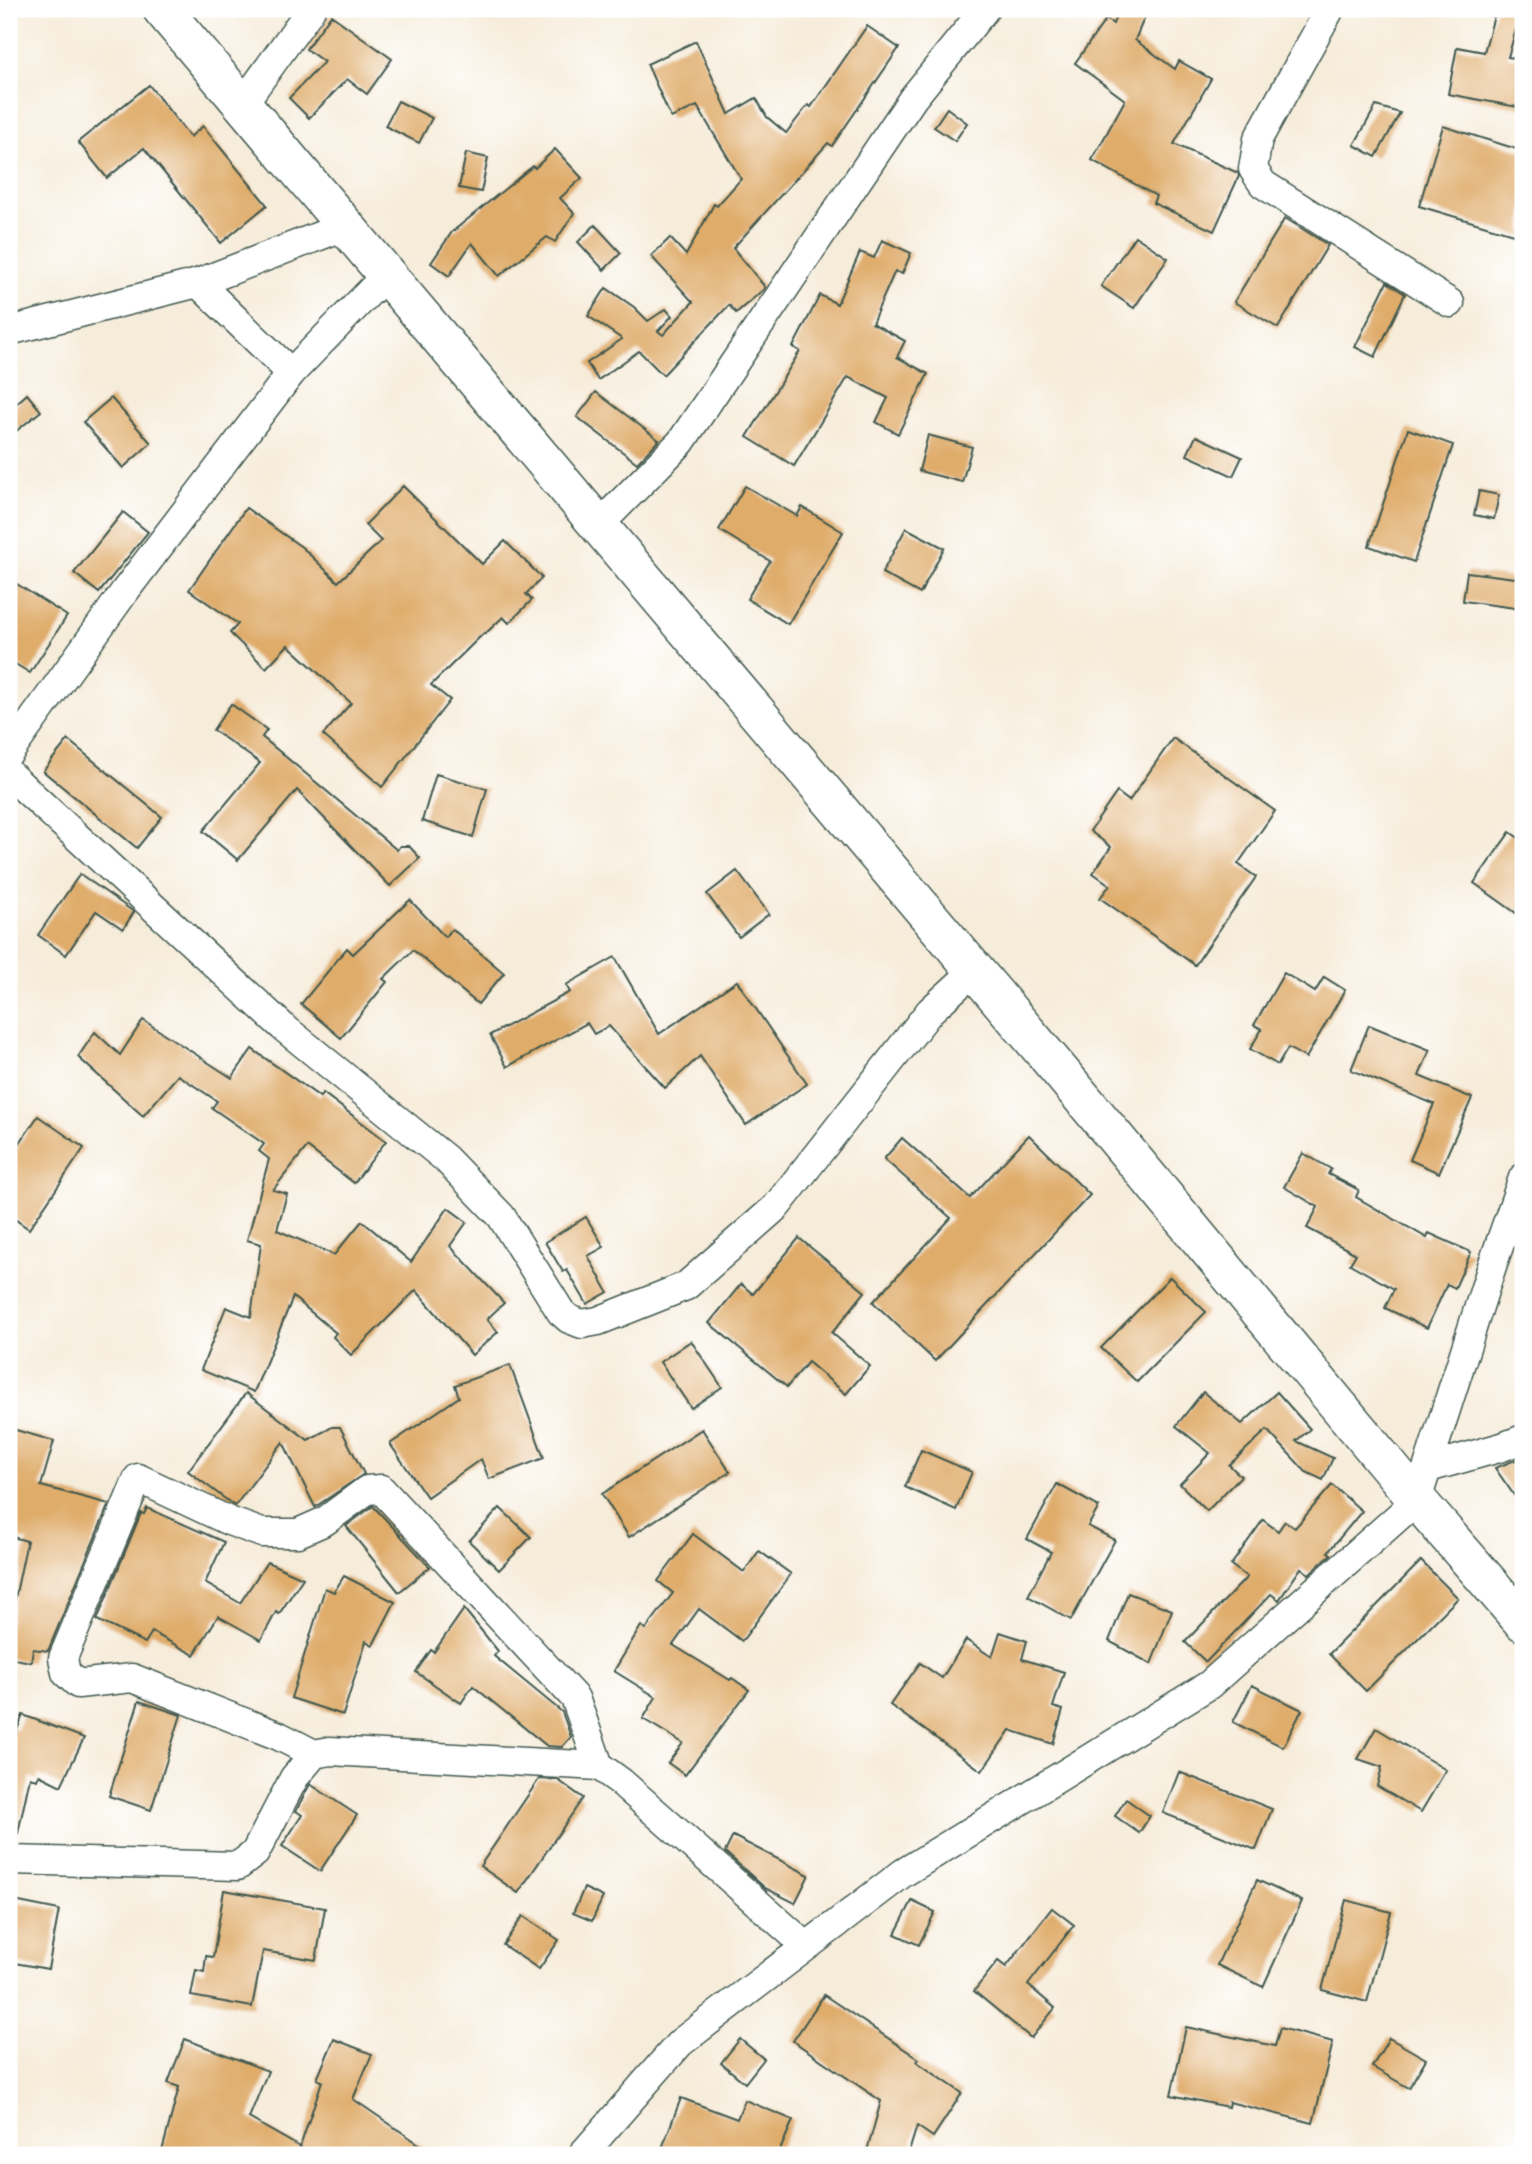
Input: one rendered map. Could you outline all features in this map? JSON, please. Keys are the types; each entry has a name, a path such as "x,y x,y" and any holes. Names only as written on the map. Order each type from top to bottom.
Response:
{"main road":[{"path":"162,9 975,971 1423,1484 1523,1622"}],"street":[{"path":"242,105 311,9"},
{"path":"598,526 681,442 913,98 985,9"},
{"path":"1330,9 1258,139 1253,169 1263,184 1450,303"},
{"path":"9,331 198,283 345,226"},
{"path":"9,753 125,591 291,373 386,275"},
{"path":"198,283 291,373"},
{"path":"9,774 283,1027 446,1159 501,1216 561,1312 569,1319 582,1324 598,1321 686,1286 776,1207 930,1011 975,971"},
{"path":"1423,1484 1492,1266 1523,1178"},
{"path":"582,2155 680,2043 903,1873 1209,1685 1423,1484 1523,1439"},
{"path":"314,1755 279,1736 132,1678 78,1684 66,1673 63,1658 138,1478 229,1521 262,1533 298,1533 325,1521 367,1490 381,1489 575,1698 599,1766"},
{"path":"9,1860 238,1866 255,1853 294,1778 314,1755 330,1751 599,1766 621,1782 806,1947"}],"building":[{"path":"1119,9 1148,9 1135,40 1175,69 1179,61 1211,79 1174,144 1238,173 1214,231 1153,203 1156,196 1092,160 1125,100 1075,63 1106,19 1113,24"},
{"path":"1496,9 1522,9 1508,57 1523,60 1523,108 1448,94 1457,47 1484,52"},
{"path":"331,15 392,59 367,94 347,79 309,118 289,98 324,62 306,49"},
{"path":"867,26 899,48 832,146 828,143 733,248 764,289 736,313 729,305 663,375 639,351 598,380 587,363 622,339 588,316 606,288 634,307 648,321 666,309 672,316 658,331 663,335 693,302 651,256 670,238 686,255 714,204 717,206 741,179 697,106 671,118 647,64 696,41 729,114 756,98 767,117 786,133 808,105 811,107"},
{"path":"149,85 190,137 203,126 267,205 221,243 144,148 107,178 78,142"},
{"path":"398,101 432,118 419,143 385,126"},
{"path":"1376,106 1400,113 1376,157 1354,145"},
{"path":"947,108 967,123 955,141 934,127"},
{"path":"1443,126 1523,151 1523,237 1419,206"},
{"path":"555,149 582,178 560,198 574,213 555,242 547,237 499,276 472,243 449,276 431,263 452,232 533,166 535,168"},
{"path":"466,153 488,158 481,192 459,188"},
{"path":"1285,218 1328,245 1278,328 1234,302"},
{"path":"595,225 621,253 604,270 578,242"},
{"path":"1135,236 1168,258 1134,308 1101,286"},
{"path":"882,240 911,253 902,274 895,271 872,323 905,341 897,357 928,374 898,434 876,422 888,398 848,377 794,466 747,437 800,351 793,347 820,295 837,304 860,252 874,258"},
{"path":"1387,282 1405,294 1375,357 1355,347"},
{"path":"596,392 659,440 637,463 577,417"},
{"path":"27,394 41,411 9,437 9,410"},
{"path":"111,398 151,443 123,468 83,422"},
{"path":"1408,429 1453,445 1414,562 1369,546"},
{"path":"928,435 972,447 962,482 919,471"},
{"path":"1196,436 1242,457 1233,476 1187,455"},
{"path":"403,486 482,564 505,541 542,578 526,594 532,600 509,623 503,617 431,685 450,700 382,787 323,735 351,703 288,645 266,668 230,633 238,624 189,590 246,508 303,548 338,582 381,541 365,525"},
{"path":"745,486 797,516 802,507 843,532 788,624 747,599 770,561 719,530"},
{"path":"1479,491 1499,495 1494,519 1474,515"},
{"path":"123,512 148,532 99,593 74,573"},
{"path":"906,528 944,548 920,594 882,573"},
{"path":"1467,572 1523,579 1523,609 1463,601"},
{"path":"9,579 67,616 30,673 9,660"},
{"path":"231,704 267,730 262,737 397,850 400,846 409,846 420,858 390,886 297,790 238,860 203,831 260,763 213,730"},
{"path":"1173,738 1275,811 1238,864 1256,877 1195,965 1100,898 1110,885 1093,873 1111,847 1090,831 1117,792 1129,801"},
{"path":"68,740 162,817 137,848 43,771"},
{"path":"436,774 487,789 473,837 422,821"},
{"path":"1510,832 1523,841 1523,918 1474,883"},
{"path":"737,871 769,914 739,937 707,894"},
{"path":"80,874 134,912 123,929 96,911 66,955 38,935"},
{"path":"410,900 445,937 452,929 504,973 478,1004 413,950 383,979 387,982 341,1038 301,1004 347,948 353,954"},
{"path":"615,957 659,1034 737,981 807,1084 746,1125 700,1056 665,1088 609,1026 594,1034 587,1023 507,1067 490,1035 570,992 566,985"},
{"path":"1284,973 1315,992 1324,977 1345,990 1306,1058 1288,1048 1278,1065 1250,1049 1262,1029 1254,1025"},
{"path":"143,1020 232,1078 252,1049 320,1097 323,1093 386,1141 354,1183 307,1147 273,1190 287,1194 277,1230 334,1255 362,1221 411,1262 448,1208 467,1222 450,1246 504,1303 487,1319 498,1332 472,1355 416,1290 351,1355 333,1337 336,1333 293,1297 254,1392 201,1370 226,1307 251,1317 261,1244 247,1240 269,1159 259,1151 264,1144 212,1108 217,1101 178,1075 143,1116 78,1057 95,1032 120,1055"},
{"path":"1369,1025 1430,1050 1419,1076 1472,1098 1439,1173 1410,1160 1434,1104 1351,1070"},
{"path":"38,1116 84,1148 29,1229 9,1215 9,1159"},
{"path":"1029,1135 1090,1195 935,1361 873,1302 951,1218 884,1159 902,1138 970,1198"},
{"path":"1303,1153 1331,1169 1328,1174 1359,1190 1356,1197 1427,1238 1429,1233 1471,1252 1455,1288 1447,1284 1427,1328 1385,1308 1394,1289 1350,1264 1356,1254 1307,1228 1318,1207 1284,1187"},
{"path":"586,1217 604,1247 588,1256 608,1292 587,1304 567,1270 563,1272 545,1242"},
{"path":"799,1238 865,1292 832,1333 870,1366 846,1394 808,1362 787,1387 709,1323 741,1284 753,1294"},
{"path":"1170,1277 1206,1312 1137,1382 1101,1348"},
{"path":"691,1341 722,1387 691,1408 660,1362"},
{"path":"510,1365 544,1458 489,1479 481,1459 427,1497 390,1444 459,1397 455,1385"},
{"path":"1203,1392 1242,1424 1277,1392 1310,1429 1296,1441 1333,1458 1323,1480 1306,1472 1267,1430 1229,1465 1241,1476 1207,1511 1180,1484 1210,1453 1176,1426"},
{"path":"246,1393 308,1440 332,1427 340,1427 364,1474 315,1507 283,1442 235,1506 232,1504 188,1471"},
{"path":"9,1428 54,1441 41,1486 109,1504 48,1651 33,1649 31,1662 9,1658 9,1627 27,1541 9,1536"},
{"path":"702,1429 730,1472 629,1537 602,1494"},
{"path":"921,1450 972,1472 956,1510 905,1487"},
{"path":"1523,1457 1523,1508 1495,1468"},
{"path":"1057,1484 1099,1507 1088,1526 1115,1540 1071,1620 1028,1596 1051,1552 1027,1539"},
{"path":"1332,1485 1362,1511 1328,1552 1331,1554 1309,1574 1301,1568 1279,1600 1271,1594 1206,1662 1185,1642 1247,1577 1231,1565 1263,1520 1278,1531 1285,1521 1295,1528"},
{"path":"373,1506 430,1567 399,1592 346,1526"},
{"path":"147,1508 224,1542 205,1583 240,1603 267,1562 303,1578 279,1614 276,1612 261,1640 218,1616 194,1655 152,1632 145,1643 97,1620 141,1513 144,1514"},
{"path":"500,1508 531,1537 499,1570 469,1541"},
{"path":"693,1534 744,1572 759,1551 791,1574 742,1641 699,1609 673,1645 749,1690 685,1775 668,1763 683,1743 643,1719 656,1697 614,1671 641,1626 646,1629 673,1593 658,1581"},
{"path":"1421,1561 1458,1598 1366,1691 1329,1654"},
{"path":"344,1576 395,1602 373,1645 366,1641 343,1715 291,1698 325,1588 334,1592"},
{"path":"1128,1593 1172,1610 1151,1664 1109,1641"},
{"path":"464,1609 498,1651 494,1656 562,1712 571,1737 562,1747 547,1746 473,1686 461,1703 416,1672 431,1650 434,1652"},
{"path":"1000,1632 1027,1641 1022,1659 1064,1672 1053,1707 1063,1710 1053,1744 1010,1730 982,1771 890,1705 920,1663 942,1678 966,1640 992,1657"},
{"path":"1252,1685 1302,1710 1283,1747 1233,1722"},
{"path":"139,1701 181,1715 151,1810 109,1796"},
{"path":"23,1715 84,1738 61,1786 39,1775 37,1780 30,1777 18,1833 9,1832 9,1727 17,1730"},
{"path":"1376,1728 1446,1770 1421,1812 1377,1786 1382,1767 1358,1759"},
{"path":"1179,1772 1272,1809 1256,1850 1163,1813"},
{"path":"539,1779 558,1780 583,1798 518,1893 480,1866"},
{"path":"310,1784 357,1815 320,1871 282,1846 302,1815 296,1811"},
{"path":"1126,1799 1150,1816 1139,1833 1115,1816"},
{"path":"733,1836 809,1875 795,1903 765,1888 725,1852"},
{"path":"1257,1880 1302,1901 1263,1987 1217,1965"},
{"path":"584,1888 603,1897 592,1921 573,1913"},
{"path":"224,1890 325,1908 316,1960 263,1951 252,2007 191,1996 196,1970 204,1972 206,1956 213,1957"},
{"path":"9,1900 59,1910 48,1969 9,1962"},
{"path":"1346,1900 1391,1912 1367,2002 1322,1990"},
{"path":"912,1901 935,1912 919,1945 895,1934"},
{"path":"1052,1908 1074,1925 1028,1985 1055,2008 1031,2038 974,1991 998,1961 1006,1967"},
{"path":"523,1916 559,1940 539,1969 503,1945"},
{"path":"824,1995 919,2059 917,2062 962,2093 933,2137 917,2126 908,2155 866,2155 881,2101 793,2041"},
{"path":"1186,2027 1275,2046 1280,2028 1333,2042 1313,2123 1229,2102 1228,2107 1171,2095"},
{"path":"1389,2038 1426,2059 1409,2088 1372,2067"},
{"path":"185,2039 268,2071 249,2118 300,2147 322,2081 317,2079 334,2039 372,2054 353,2099 435,2155 161,2155 179,2087 168,2083"},
{"path":"740,2039 764,2059 745,2083 721,2063"},
{"path":"681,2098 737,2119 745,2100 793,2120 778,2155 673,2155 661,2151"}]}
